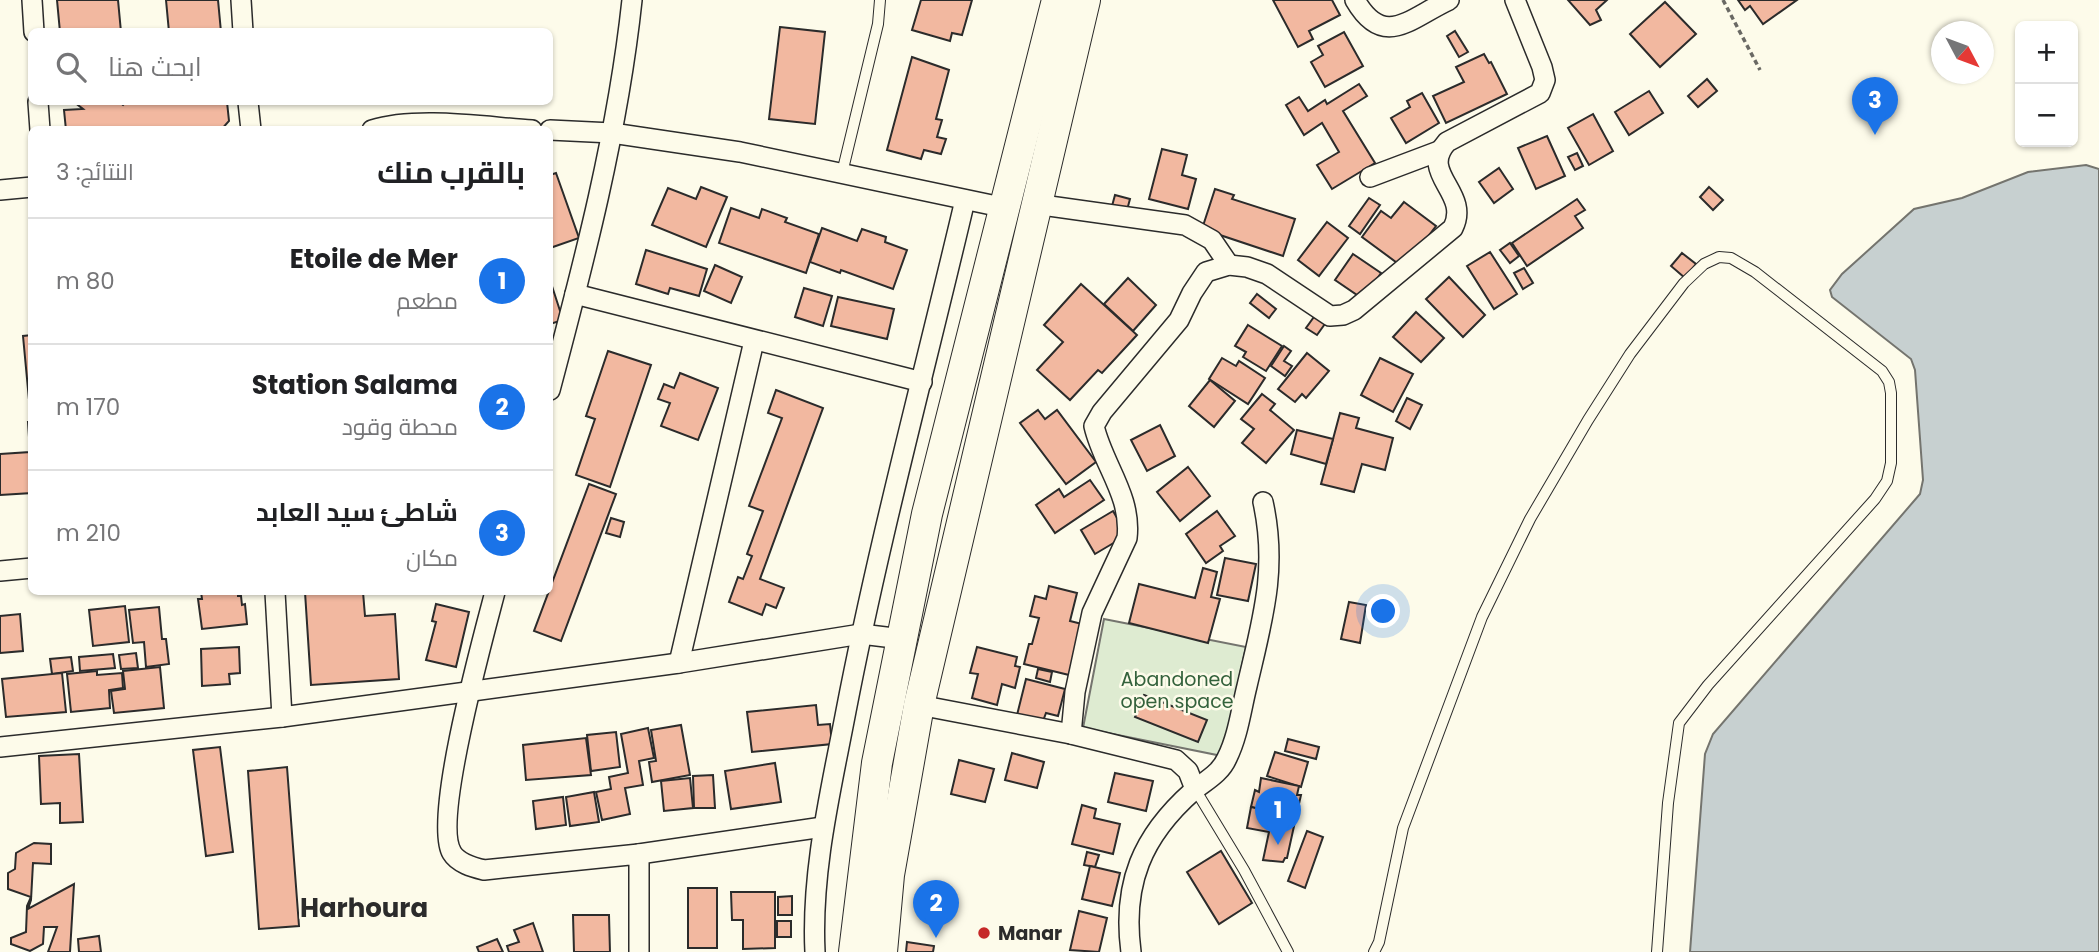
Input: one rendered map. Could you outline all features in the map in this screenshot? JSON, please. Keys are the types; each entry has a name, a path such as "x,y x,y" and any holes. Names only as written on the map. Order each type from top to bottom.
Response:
{"main road":[{"path":"882,952 889,875 919,705 1006,341 1021,206 1057,0"},
{"path":"854,952 877,763 927,514 1085,0"}],"street":[{"path":"32,0 34,28"},
{"path":"241,0 243,28"},
{"path":"553,378 612,133 632,0"},
{"path":"1355,0 1376,25 1391,28 1449,0"},
{"path":"1071,734 1075,692 1092,613 1127,538 1129,525 1124,499 1097,440 1094,426 1102,412 1179,320 1206,272 1228,265 1247,267 1267,274 1330,316 1343,315 1354,310 1453,228 1458,217 1458,206 1438,170 1436,160 1439,151 1447,142 1540,93 1545,80 1515,0"},
{"path":"38,105 40,126"},
{"path":"248,105 250,126"},
{"path":"553,131 612,133 740,152 965,200 1185,225 1212,240 1228,265"},
{"path":"1370,177 1439,151"},
{"path":"0,190 28,187"},
{"path":"815,952 818,879 824,827 861,634 965,200"},
{"path":"575,294 922,382"},
{"path":"679,663 754,341"},
{"path":"1131,952 1129,892 1139,860 1158,826 1195,789 1209,781 1226,761 1235,737 1266,603 1269,579 1269,529 1264,502"},
{"path":"0,571 28,568"},
{"path":"275,595 282,717"},
{"path":"494,595 468,692 447,819 446,839 452,854 468,865 484,870 639,853 824,827"},
{"path":"0,747 282,717 679,663 861,634 902,639"},
{"path":"919,705 1071,734 1176,760 1188,771 1195,789"},
{"path":"639,853 639,952"}],"lane":[{"path":"842,173 878,24 880,0"},
{"path":"1374,952 1379,942 1403,828 1482,617 1524,531 1581,431 1630,354 1684,283 1704,264 1719,257 1731,258 1755,272 1882,371 1889,382 1891,393 1891,463 1887,481 1875,499 1707,685 1679,723 1668,803 1657,952"},
{"path":"1195,789 1244,870 1288,952"}],"path":[{"path":"1723,0 1760,70"}],"green space":[{"name":"Abandoned open space","path":"1104,619 1246,647 1222,756 1083,728"}],"shaded area":[{"path":"2086,165 2099,169 2099,952 1690,952 1705,754 1713,734 1920,494 1923,480 1915,370 1911,359 1832,297 1830,290 1842,274 1914,209 1962,198 2028,172"}],"building":[{"path":"57,0 118,0 121,28 60,28"},
{"path":"166,0 218,0 221,28 169,28"},
{"path":"921,0 972,0 962,35 952,33 950,41 912,30"},
{"path":"1273,0 1332,0 1340,15 1309,31 1313,39 1298,47"},
{"path":"1568,0 1607,0 1596,10 1601,20 1590,25"},
{"path":"1738,0 1797,0 1763,24 1750,6 1745,10"},
{"path":"1665,2 1696,34 1660,67 1630,34"},
{"path":"780,27 825,32 815,124 769,119"},
{"path":"1455,31 1468,52 1459,57 1447,36"},
{"path":"1344,32 1363,66 1325,87 1311,62 1323,55 1318,46"},
{"path":"1484,54 1507,94 1446,123 1433,96 1464,82 1456,67"},
{"path":"912,57 949,70 936,119 942,120 937,137 946,139 941,154 924,150 921,159 887,150"},
{"path":"1707,79 1717,91 1698,107 1688,96"},
{"path":"1359,84 1367,96 1343,111 1375,163 1332,189 1317,165 1339,152 1322,123 1304,135 1286,105 1299,97 1308,111 1325,100 1327,104"},
{"path":"1649,91 1663,113 1629,135 1615,112"},
{"path":"1422,93 1439,123 1406,143 1391,118 1410,107 1407,101"},
{"path":"78,105 227,105 229,121 225,126 66,126 64,110 83,109"},
{"path":"1593,114 1613,151 1589,165 1568,128"},
{"path":"1547,136 1565,176 1536,189 1518,148"},
{"path":"1162,149 1187,155 1182,175 1196,179 1188,209 1149,199"},
{"path":"1577,153 1583,166 1575,170 1568,157"},
{"path":"1499,168 1513,189 1494,203 1479,182"},
{"path":"556,173 579,238 553,247 553,174"},
{"path":"701,187 727,197 706,247 652,225 668,188 696,199"},
{"path":"1709,187 1723,200 1713,210 1700,197"},
{"path":"1215,189 1234,195 1232,199 1295,219 1283,256 1202,229"},
{"path":"1115,195 1130,199 1127,210 1112,206"},
{"path":"1369,198 1380,205 1360,234 1349,226"},
{"path":"1577,199 1585,210 1575,216 1583,228 1527,266 1512,243"},
{"path":"1404,202 1436,226 1404,268 1362,237 1381,211 1391,218"},
{"path":"731,208 759,218 762,209 787,218 785,222 819,234 806,273 719,243"},
{"path":"1327,222 1348,238 1319,276 1298,260"},
{"path":"822,228 857,241 862,229 886,237 885,242 907,250 893,289 810,262"},
{"path":"1510,243 1519,256 1510,263 1500,250"},
{"path":"646,250 707,269 699,296 670,288 668,294 636,284"},
{"path":"1490,252 1517,294 1494,309 1467,266"},
{"path":"1682,253 1696,264 1685,278 1671,266"},
{"path":"1353,254 1381,273 1363,299 1335,280"},
{"path":"715,265 742,277 731,303 704,291"},
{"path":"1524,268 1533,283 1523,289 1514,273"},
{"path":"1449,277 1485,315 1463,337 1426,299"},
{"path":"1128,278 1156,305 1133,331 1104,304"},
{"path":"1081,284 1137,335 1102,373 1098,370 1070,400 1037,370 1063,342 1044,325"},
{"path":"804,288 832,296 823,326 795,317"},
{"path":"553,289 563,320 553,323"},
{"path":"1257,294 1276,309 1269,318 1250,303"},
{"path":"838,297 894,309 887,339 831,326"},
{"path":"1416,312 1444,338 1421,362 1393,337"},
{"path":"1316,314 1327,321 1317,335 1306,328"},
{"path":"1248,325 1282,346 1266,371 1243,357 1246,352 1235,346"},
{"path":"28,335 28,389 23,336"},
{"path":"1284,346 1291,351 1284,361 1292,366 1285,376 1271,366"},
{"path":"608,351 651,365 610,487 576,475 595,419 586,416"},
{"path":"1307,353 1329,371 1306,398 1302,394 1295,402 1278,389"},
{"path":"1222,358 1236,366 1239,361 1265,378 1248,404 1209,379"},
{"path":"1380,358 1413,374 1393,412 1361,395"},
{"path":"680,373 718,388 698,440 661,426 670,403 658,399 664,384 674,388"},
{"path":"1210,380 1235,401 1214,427 1189,406"},
{"path":"776,390 823,408 760,579 784,588 776,608 766,604 762,615 729,602 738,577 743,579 752,556 747,554 763,511 749,506 782,418 768,413"},
{"path":"1262,394 1275,404 1270,410 1294,430 1266,463 1242,443 1254,429 1241,419"},
{"path":"1407,398 1422,405 1410,429 1396,421"},
{"path":"1038,410 1045,419 1057,410 1096,462 1066,484 1020,423"},
{"path":"1340,413 1359,418 1356,428 1393,438 1385,470 1362,464 1354,492 1321,484"},
{"path":"1160,425 1175,456 1147,471 1131,440"},
{"path":"1297,430 1333,439 1326,464 1291,454"},
{"path":"28,452 28,493 0,495 0,454"},
{"path":"1188,467 1210,496 1180,521 1157,492"},
{"path":"1090,480 1104,500 1055,533 1036,505 1059,489 1064,497"},
{"path":"589,484 616,494 561,641 534,631 547,595 553,595 553,580"},
{"path":"1113,511 1127,535 1095,554 1081,530"},
{"path":"1217,511 1235,536 1220,546 1223,551 1206,563 1186,534"},
{"path":"611,518 624,522 620,537 606,533"},
{"path":"1225,558 1256,564 1248,601 1217,595"},
{"path":"1203,568 1217,572 1211,597 1220,599 1208,643 1129,623 1139,584 1195,598"},
{"path":"1049,586 1077,593 1070,621 1082,624 1069,675 1024,664 1039,618 1030,616 1035,596 1046,599"},
{"path":"201,595 241,596 242,605 245,604 247,624 202,629 198,599 202,599"},
{"path":"305,595 363,595 365,616 395,614 399,679 311,685"},
{"path":"1349,602 1366,605 1360,643 1341,639"},
{"path":"436,604 469,612 456,667 426,660 436,622 432,621"},
{"path":"125,606 129,642 93,646 89,610"},
{"path":"159,607 162,639 166,639 169,664 146,667 144,642 133,643 129,610"},
{"path":"20,614 23,651 0,653 0,616"},
{"path":"239,647 240,673 229,674 230,684 202,686 201,649"},
{"path":"977,647 1017,657 1015,666 1020,667 1015,688 1002,684 997,705 972,698 978,674 970,673"},
{"path":"136,653 138,668 121,669 119,655"},
{"path":"113,654 115,668 80,671 79,657"},
{"path":"71,657 73,671 52,674 50,659"},
{"path":"160,667 164,708 114,713 111,691 125,689 123,671"},
{"path":"1038,669 1052,672 1050,682 1036,678"},
{"path":"97,671 97,675 122,673 123,688 109,690 110,708 71,712 67,674"},
{"path":"62,673 66,712 6,717 2,679"},
{"path":"1026,679 1065,689 1058,716 1046,713 1043,721 1017,715"},
{"path":"1144,695 1207,720 1198,742 1135,717"},
{"path":"816,705 818,725 830,724 832,744 752,752 747,712"},
{"path":"681,725 690,775 652,782 649,762 656,761 651,730"},
{"path":"648,728 654,758 639,761 643,785 625,788 630,814 602,820 596,792 611,789 609,777 628,773 621,734"},
{"path":"616,732 620,767 591,771 587,735"},
{"path":"586,738 591,775 526,780 523,745"},
{"path":"1288,739 1319,747 1316,759 1285,751"},
{"path":"220,747 233,852 206,856 193,750"},
{"path":"1275,752 1308,762 1301,787 1267,776"},
{"path":"1012,753 1044,762 1037,788 1005,780"},
{"path":"79,754 83,822 60,823 60,803 41,804 39,756"},
{"path":"959,760 994,769 985,802 951,794"},
{"path":"775,763 781,802 731,809 725,771"},
{"path":"287,767 299,926 259,929 248,771"},
{"path":"1115,773 1153,781 1146,811 1108,802"},
{"path":"713,775 715,808 694,808 693,776"},
{"path":"690,778 693,808 664,811 661,781"},
{"path":"1261,778 1299,786 1297,795 1301,795 1296,817 1251,807 1255,790 1259,792"},
{"path":"594,792 599,822 570,826 566,797"},
{"path":"563,797 566,825 536,829 533,801"},
{"path":"1082,805 1096,809 1094,818 1120,824 1113,854 1072,844"},
{"path":"1251,807 1296,817 1287,858 1283,862 1263,860 1269,832 1247,828"},
{"path":"1307,831 1323,837 1305,888 1288,881"},
{"path":"34,843 51,844 51,864 33,863 31,900 28,909 74,884 70,952 48,952 57,927 44,927 43,944 30,951 11,944 11,938 26,932 27,906 31,897 8,889 8,873 15,869 16,853"},
{"path":"1221,851 1252,903 1219,924 1187,872"},
{"path":"1087,852 1099,855 1095,867 1084,865"},
{"path":"1090,866 1120,873 1112,906 1082,899"},
{"path":"688,888 717,888 717,948 688,948"},
{"path":"731,892 775,892 775,948 743,949 743,920 732,920"},
{"path":"792,896 792,915 778,915 778,897"},
{"path":"1079,911 1107,918 1099,952 1070,950"},
{"path":"573,915 609,915 610,952 574,952"},
{"path":"777,921 791,921 791,937 777,937"},
{"path":"533,923 543,952 509,952 507,946 519,942 514,930"},
{"path":"99,936 101,952 79,952 78,939"},
{"path":"497,939 503,952 479,952 477,947"},
{"path":"907,942 934,946 933,952 906,952"}],"place":[{"name":"شاطئ سيد العابد","path":"1875,135"},
{"name":"Etoile de Mer","path":"1278,845"},
{"name":"Manar","path":"984,933"},
{"name":"Station Salama","path":"936,938"}],"district":[{"name":"Harhoura","path":"364,908"}]}
